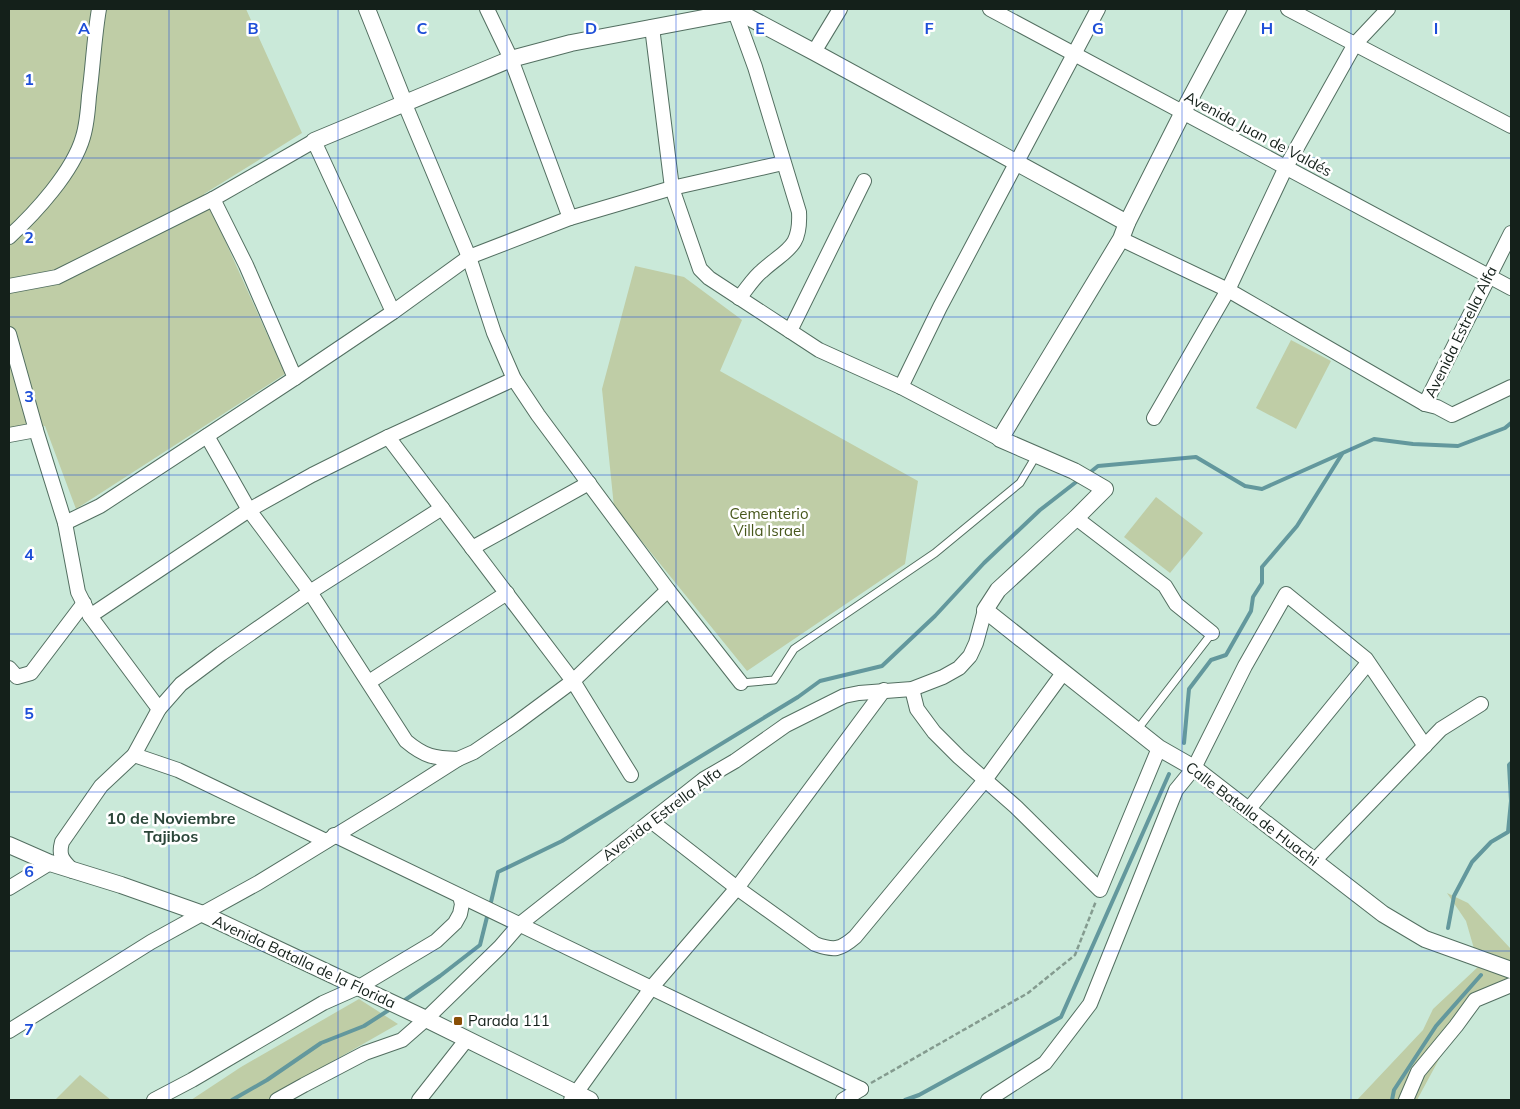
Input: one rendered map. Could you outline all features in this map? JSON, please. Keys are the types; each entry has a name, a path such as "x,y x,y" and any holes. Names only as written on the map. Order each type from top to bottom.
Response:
{"street":[{"path":"9,238 56,186 71,164 83,139 99,9"},
{"path":"367,9 469,257 494,333 514,379 538,416 668,590 741,683"},
{"path":"487,9 511,59 570,218"},
{"path":"814,52 840,9"},
{"name":"Avenida Juan de Valdés","path":"990,9 1511,288"},
{"path":"901,387 940,307 1098,9"},
{"path":"1000,439 1122,239 1127,223 1238,9"},
{"path":"1288,9 1511,126"},
{"path":"1154,418 1228,290 1286,167 1355,44 1388,9"},
{"path":"724,12 755,68 799,212 800,228 796,241 760,272 740,298"},
{"path":"9,286 57,277 213,199 314,141 511,59 571,43 724,12 750,18 1127,223"},
{"path":"652,27 672,188 700,269 709,278 819,350 901,387 1036,456"},
{"path":"314,141 393,312"},
{"path":"65,523 100,506 207,436 393,312 469,257 570,218 672,188 783,163"},
{"path":"790,331 864,181"},
{"path":"213,199 246,265 295,378"},
{"name":"Avenida Estrella Alfa","path":"1425,404 1511,233"},
{"path":"1122,239 1228,290 1425,404 1452,415 1511,387"},
{"path":"9,334 65,523 78,592 90,616 159,709"},
{"path":"90,616 248,510 388,437 514,379"},
{"path":"9,435 36,430"},
{"path":"207,436 248,510 310,592 406,741 420,753 439,758 458,758"},
{"path":"388,437 573,681 631,775"},
{"name":"Avenida Estrella Alfa","path":"277,1100 365,1053 402,1040 500,947 520,924 704,779 786,725 844,696 859,692 912,689 943,677 959,668 970,656 976,643 985,610 998,590 1076,518 1099,485 1076,472 1036,456"},
{"path":"472,548 589,483"},
{"path":"73,871 62,859 60,851 62,842 101,786 134,755 159,709 181,684 310,592 442,508"},
{"path":"1076,518 1165,586 1176,604 1212,633"},
{"path":"9,1031 151,942 203,914 392,801 458,758 474,752 573,681 668,590"},
{"path":"369,682 507,594"},
{"path":"988,1100 1045,1063 1090,1004 1176,790 1194,768 1245,666 1286,594 1366,659 1425,746"},
{"path":"9,668 17,677 31,673 84,603"},
{"name":"Calle Batalla de Huachi","path":"985,610 1158,748 1194,768 1383,914 1425,939 1511,970"},
{"path":"1248,810 1368,663"},
{"path":"651,821 737,888 815,944 828,949 844,947 855,937 985,780 1063,673"},
{"path":"912,689 917,709 934,732 959,757 1016,807 1100,890 1158,748"},
{"path":"579,1098 652,987 737,888 884,690"},
{"path":"1314,861 1440,729 1481,704"},
{"path":"134,755 178,770 460,896 861,1089"},
{"name":"Avenida Batalla de la Florida","path":"9,845 50,864 121,885 203,914 468,1039 579,1098"},
{"path":"9,888 50,864"},
{"path":"154,1100 192,1080 322,1002 359,987 436,941 448,931 460,914 462,904 460,896"},
{"path":"1406,1100 1418,1072 1475,1000 1511,985"},
{"path":"419,1100 468,1039"},
{"path":"843,1100 861,1089"}],"lane":[{"path":"741,683 774,680 794,649 935,553 1020,483 1036,456"},
{"path":"1136,731 1212,633"}],"path":[{"path":"861,1089 1028,993 1075,955 1100,890"}],"green space":[{"path":"9,9 246,9 302,133 204,194 285,374 76,509 45,426 9,431"},
{"name":"Cementerio Villa Israel","path":"635,266 684,277 742,320 720,371 918,481 905,564 747,671 614,507 602,389"},
{"path":"1291,340 1331,361 1296,429 1256,408"},
{"path":"1156,497 1203,533 1170,573 1124,537"},
{"path":"1447,893 1468,903 1510,948 1511,989 1471,1000 1417,1100 1357,1100 1423,1030 1433,1009 1479,966 1466,921"},
{"path":"359,999 398,1024 293,1084 271,1100 191,1100 241,1067"},
{"path":"80,1075 111,1100 55,1100"}],"waterway":[{"path":"1088,474 1098,466 1196,457 1245,486 1262,489 1374,439 1413,444 1458,446 1505,428 1511,423"},
{"path":"1184,743 1189,689 1211,660 1226,655 1251,611 1253,597 1262,583 1262,567 1297,526 1342,454"},
{"path":"491,902 498,872 562,841 798,697 820,681 882,666 935,616 984,563 1040,510 1080,479"},
{"path":"1448,928 1454,896 1472,862 1491,842 1508,832 1511,801 1509,765 1511,763"},
{"path":"905,1100 919,1095 1061,1017 1169,774"},
{"path":"402,1002 480,945 487,917"},
{"path":"1392,1100 1394,1090 1436,1026 1481,975"},
{"path":"232,1100 267,1080 321,1043 364,1026 392,1008"}],"place":[{"name":"Parada 111","path":"458,1021"}],"district":[{"name":"10 de Noviembre Tajibos","path":"171,827"}]}
